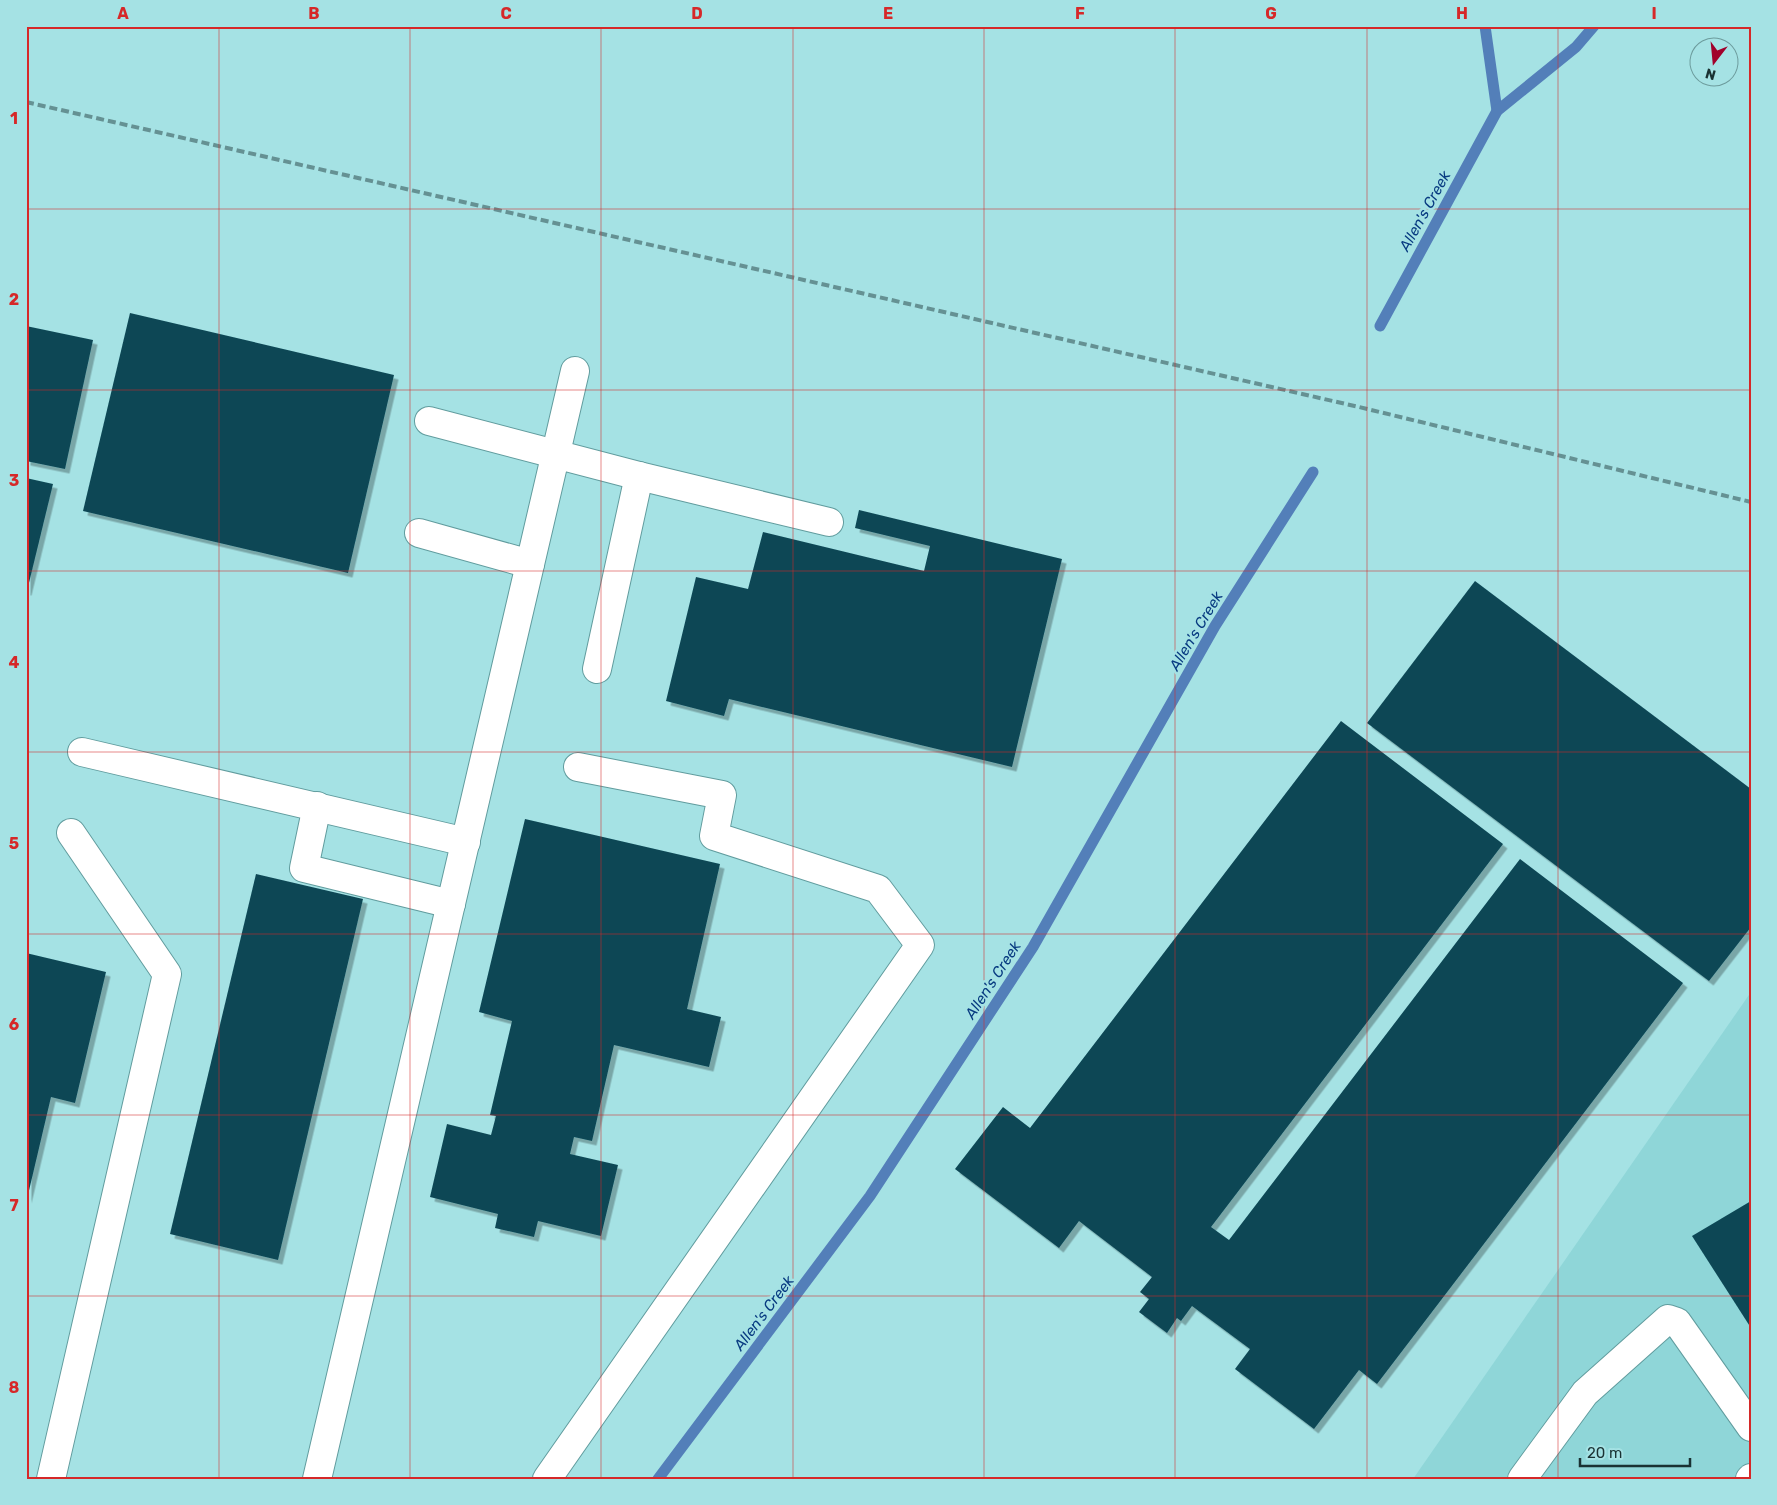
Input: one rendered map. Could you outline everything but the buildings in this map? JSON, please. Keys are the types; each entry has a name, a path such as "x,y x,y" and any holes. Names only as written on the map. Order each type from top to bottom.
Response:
{"lane":[{"path":"317,1479 575,371"},
{"path":"429,421 639,476 829,522"},
{"path":"596,669 639,476"},
{"path":"419,533 530,564"},
{"path":"82,752 466,842"},
{"path":"546,1479 920,945 878,889 714,836 722,796 578,767"},
{"path":"317,806 304,868 451,904"},
{"path":"51,1479 167,974 71,833"},
{"path":"1522,1479 1585,1392 1668,1319 1677,1322 1751,1427"}],"shaded area":[{"path":"1751,992 1751,1479 1413,1479"}],"waterway":[{"path":"1485,26 1497,111"},
{"name":"Allen's Creek","path":"1380,326 1497,111 1576,47 1594,26"},
{"name":"Allen's Creek","path":"658,1479 870,1196 1033,947 1215,626 1313,472"}],"railway":[{"path":"26,102 1359,407 1751,502"}]}
